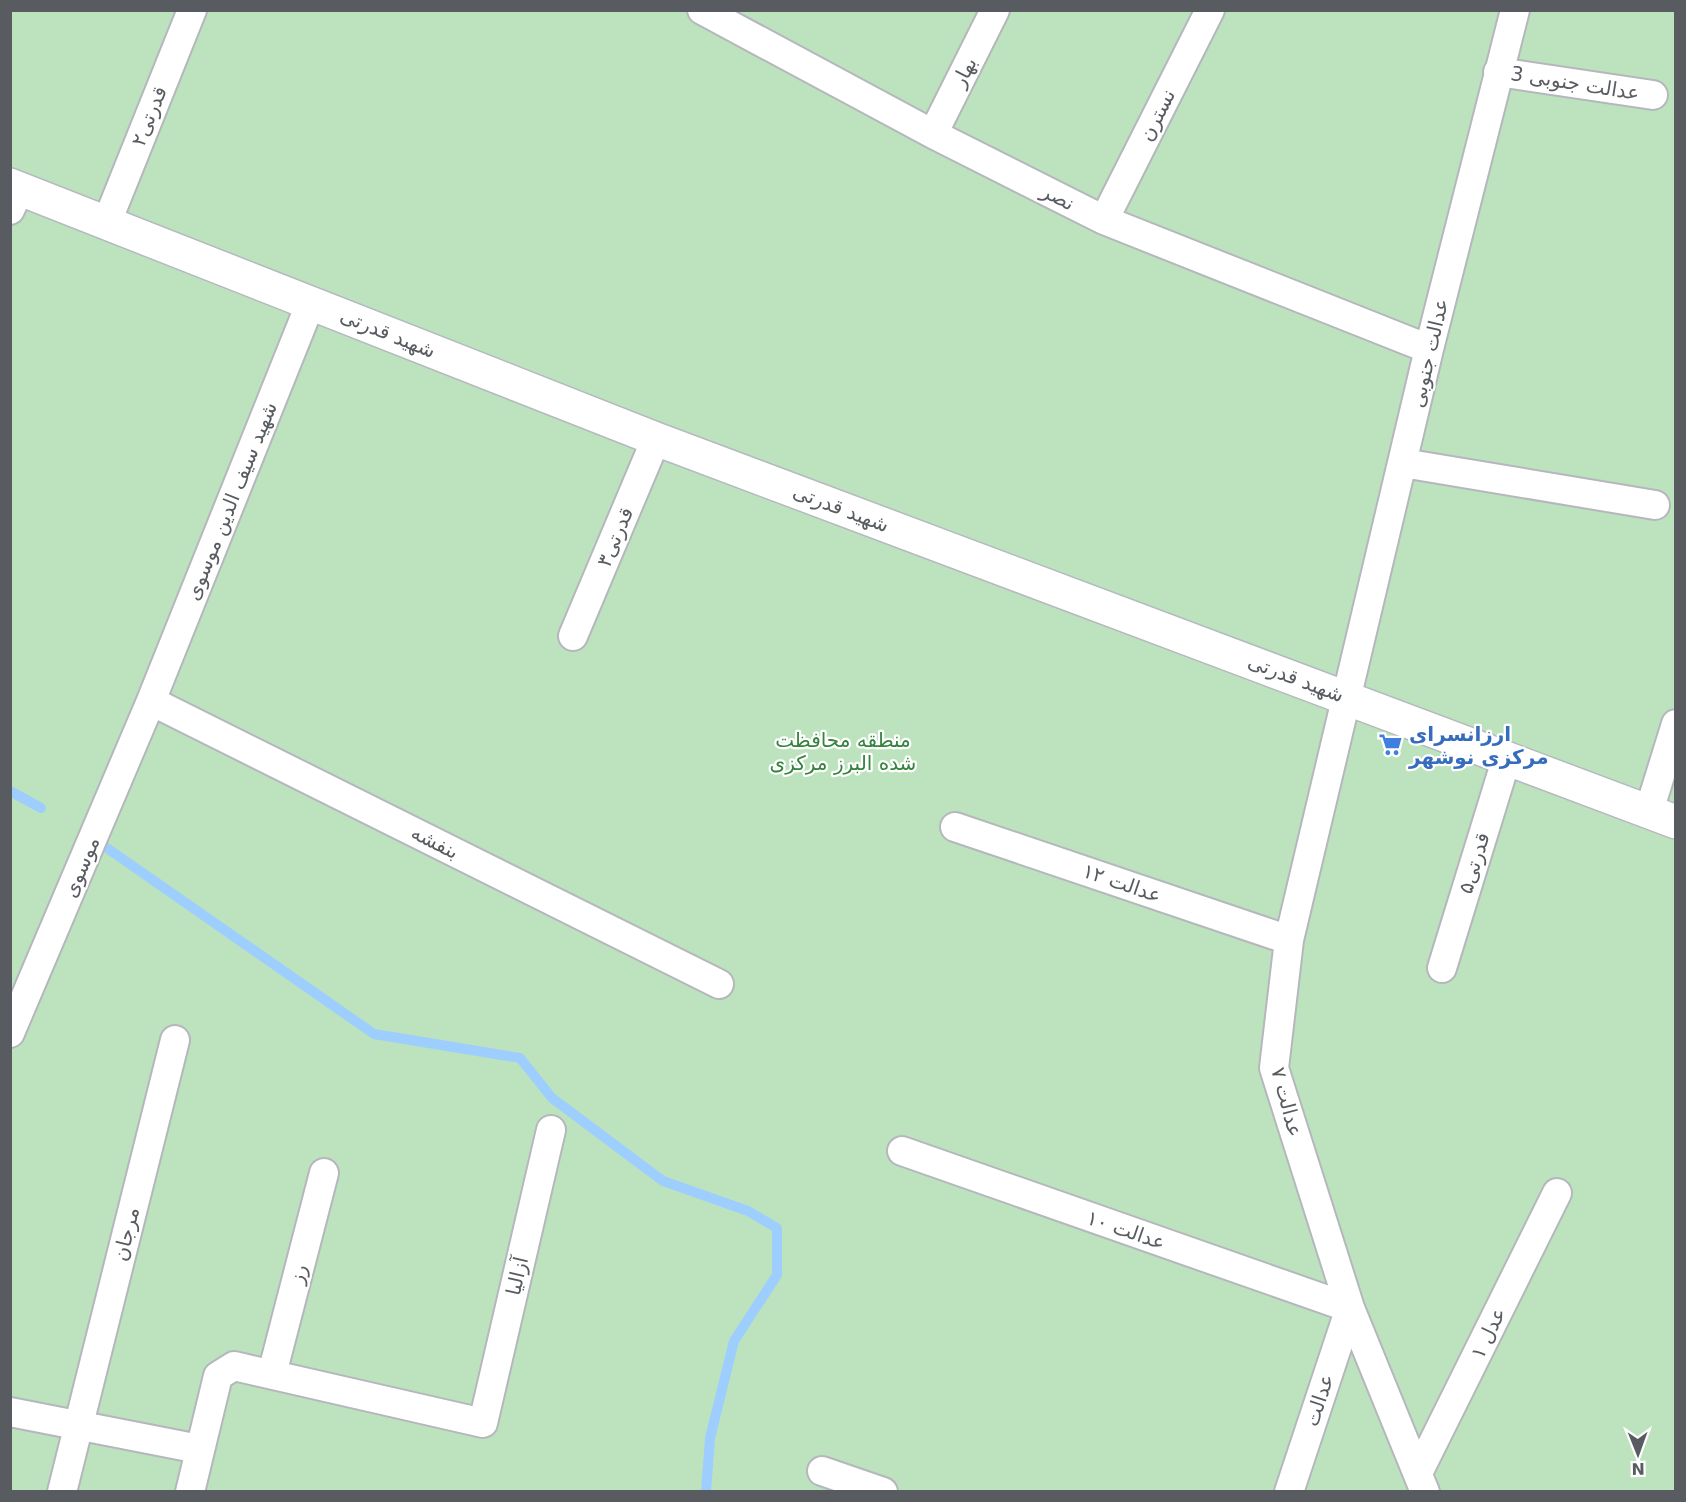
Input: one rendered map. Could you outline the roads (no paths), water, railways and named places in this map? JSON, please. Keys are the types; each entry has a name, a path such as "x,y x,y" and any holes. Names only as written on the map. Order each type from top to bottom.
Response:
{"street":[{"name":"قدرتی۲","path":"107,222 192,10"},
{"name":"نصر","path":"702,10 733,18 933,134 1104,220 1429,349"},
{"name":"بهار","path":"933,134 995,10"},
{"name":"نسترن","path":"1104,220 1210,10"},
{"name":"عدالت جنوبی","path":"1346,697 1429,349 1515,10"},
{"name":"عدالت جنوبی 3","path":"1498,72 1653,95"},
{"name":"شهید قدرتی","path":"14,194 107,222 656,439 1662,816"},
{"name":"شهید سیف الدین موسوی","path":"151,701 311,302"},
{"name":"قدرتی۳","path":"573,636 656,439"},
{"path":"1403,463 1655,505"},
{"name":"۷ عدالت","path":"1346,697 1289,940 1274,1068 1350,1308 1422,1482"},
{"name":"بنفشه","path":"151,701 719,984"},
{"name":"موسوی","path":"10,1033 151,701"},
{"path":"1662,816 1676,724"},
{"name":"قدرتی۵","path":"1442,968 1506,757"},
{"name":"عدالت ۱۲","path":"955,827 1289,940"},
{"name":"مرجان","path":"77,1427 175,1040"},
{"name":"آزالیا","path":"272,1374 483,1423 551,1130"},
{"name":"عدالت ۱۰","path":"902,1151 1350,1308"},
{"name":"رز","path":"272,1374 324,1173"},
{"name":"عدل ۱","path":"1422,1482 1557,1193"},
{"name":"عدالت","path":"1289,1491 1350,1308"},
{"path":"190,1491 218,1376 234,1366 272,1374"},
{"path":"10,1412 77,1427 199,1449"},
{"path":"62,1491 77,1427"},
{"path":"822,1470 883,1491"}],"waterway":[{"path":"10,791 41,808"},
{"path":"94,839 374,1034 520,1058 552,1098 663,1181 748,1211 777,1228 777,1275 734,1341 710,1438 706,1492"}],"place":[{"name":"ارزانسرای مرکزی نوشهر","path":"1391,745"}],"park label":[{"name":"منطقه محافظت شده البرز مرکزی","path":"843,752"}]}
